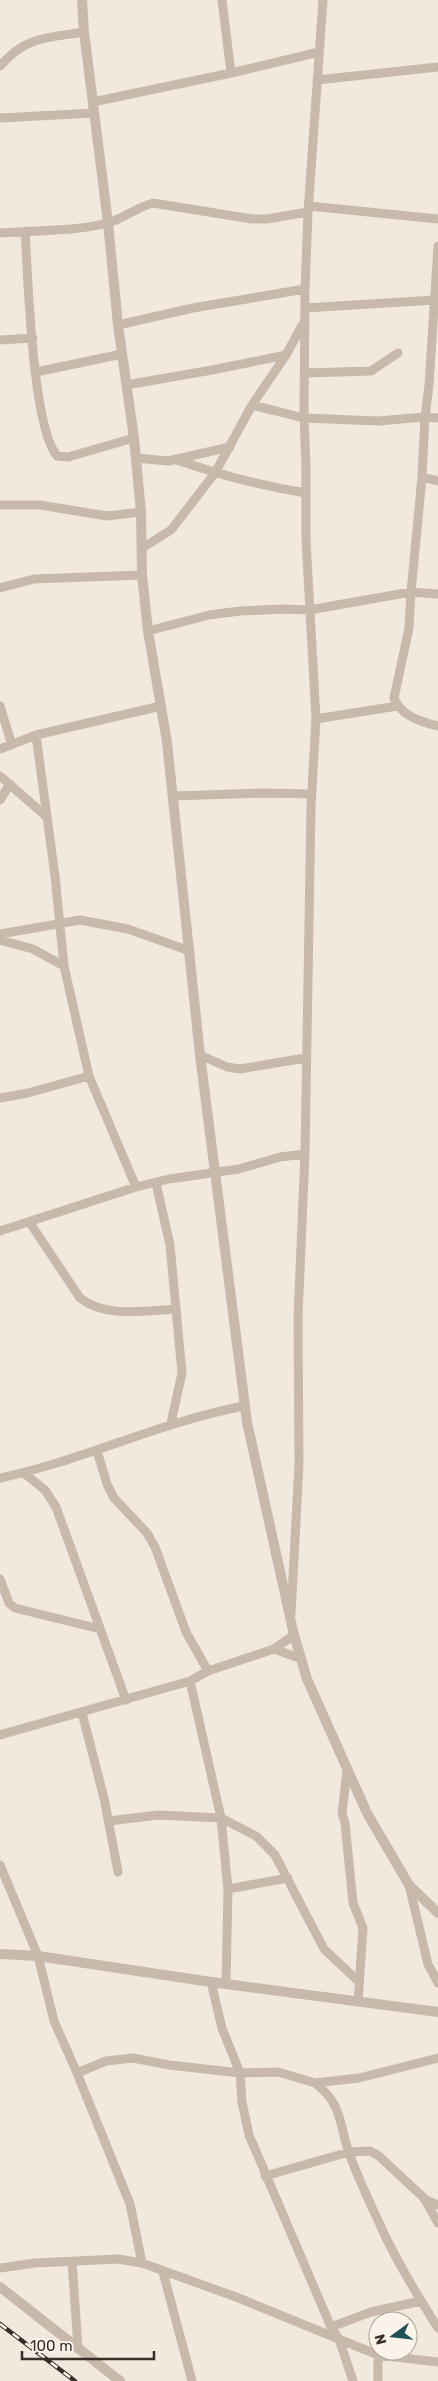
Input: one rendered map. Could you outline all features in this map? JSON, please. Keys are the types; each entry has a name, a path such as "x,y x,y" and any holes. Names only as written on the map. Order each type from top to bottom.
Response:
{"street":[{"path":"82,0 84,32 108,223 118,325 134,438 141,512 142,575 148,631 161,706 173,796 200,1055 244,1406 299,1658 341,1750 347,1771 367,1813 409,1885 428,1964 438,1984"},
{"path":"222,0 231,73"},
{"path":"291,1617 299,1464 298,1316 304,1154 311,794 316,719 309,610 304,418 305,289 308,209 323,0"},
{"path":"0,66 15,49 26,44 84,32"},
{"path":"92,102 231,73 319,52"},
{"path":"317,80 438,67"},
{"path":"0,118 94,113"},
{"path":"0,233 69,229 108,223 144,206 153,204 252,219 267,219 308,209 438,219"},
{"path":"25,231 36,372 45,430 52,450 57,456 68,457 134,438"},
{"path":"438,246 430,385 425,417 422,477 409,628 401,673 394,691 397,706 404,712 422,722 438,726"},
{"path":"118,325 203,306 305,289"},
{"path":"305,308 434,300"},
{"path":"142,548 171,530 215,473 252,404 286,355 305,320"},
{"path":"0,340 33,338"},
{"path":"305,373 370,371 398,353"},
{"path":"36,372 122,354"},
{"path":"126,385 286,355"},
{"path":"252,404 304,418 378,421 425,417 438,418"},
{"path":"136,458 161,461 177,460 230,447"},
{"path":"177,460 264,487 306,493"},
{"path":"422,477 438,481"},
{"path":"0,505 40,505 107,516 141,512"},
{"path":"0,588 34,579 142,575"},
{"path":"148,631 209,615 232,612 285,608 309,610 411,592 438,594"},
{"path":"0,706 12,745"},
{"path":"0,749 36,735 161,706"},
{"path":"316,719 397,706"},
{"path":"36,735 55,876 58,922 64,966 89,1076 136,1188"},
{"path":"0,776 46,817"},
{"path":"0,800 10,784"},
{"path":"173,796 246,793 311,794"},
{"path":"0,934 58,922 80,920 128,929 190,951"},
{"path":"0,940 33,949 64,966"},
{"path":"200,1055 227,1067 240,1069 305,1058"},
{"path":"0,1098 89,1076"},
{"path":"0,1231 169,1179 214,1174 280,1157 304,1154"},
{"path":"156,1184 170,1245 182,1373 170,1423"},
{"path":"30,1223 80,1298 90,1306 103,1310 175,1309"},
{"path":"0,1478 24,1473 97,1451 170,1423 244,1406"},
{"path":"97,1451 107,1484 114,1498 146,1532 155,1547 186,1632 208,1671"},
{"path":"24,1473 45,1490 56,1507 126,1700"},
{"path":"0,1579 9,1603 15,1608 100,1629"},
{"path":"0,1735 190,1682 208,1671 274,1649 294,1636"},
{"path":"274,1649 299,1658"},
{"path":"190,1682 220,1818 228,1889 226,1984"},
{"path":"82,1712 109,1821 118,1872"},
{"path":"347,1771 342,1813 345,1823 353,1903 363,1928 358,2002"},
{"path":"109,1821 158,1816 220,1818 256,1836 275,1855 324,1949 359,1982"},
{"path":"0,1866 38,1956 54,2021 130,2204 142,2263"},
{"path":"228,1889 288,1878"},
{"path":"409,1885 438,1912"},
{"path":"0,1954 38,1956 211,1982 438,2012"},
{"path":"211,1982 222,2028 240,2073 242,2102 249,2136 331,2327 339,2339 353,2381"},
{"path":"77,2073 106,2061 134,2058 169,2065 240,2073 278,2072 315,2083 324,2090 337,2109 349,2152 385,2235 438,2328"},
{"path":"315,2083 359,2078 438,2058"},
{"path":"265,2176 349,2152 374,2152 424,2198 438,2205"},
{"path":"424,2198 438,2223"},
{"path":"0,2268 118,2258 142,2263 236,2297 368,2351"},
{"path":"72,2261 78,2348"},
{"path":"163,2272 192,2381"},
{"path":"0,2287 120,2381"},
{"path":"331,2327 371,2312 421,2301"},
{"path":"418,2360 438,2362"},
{"path":"378,2361 378,2381"}],"railway":[{"path":"0,2324 75,2381"}]}
